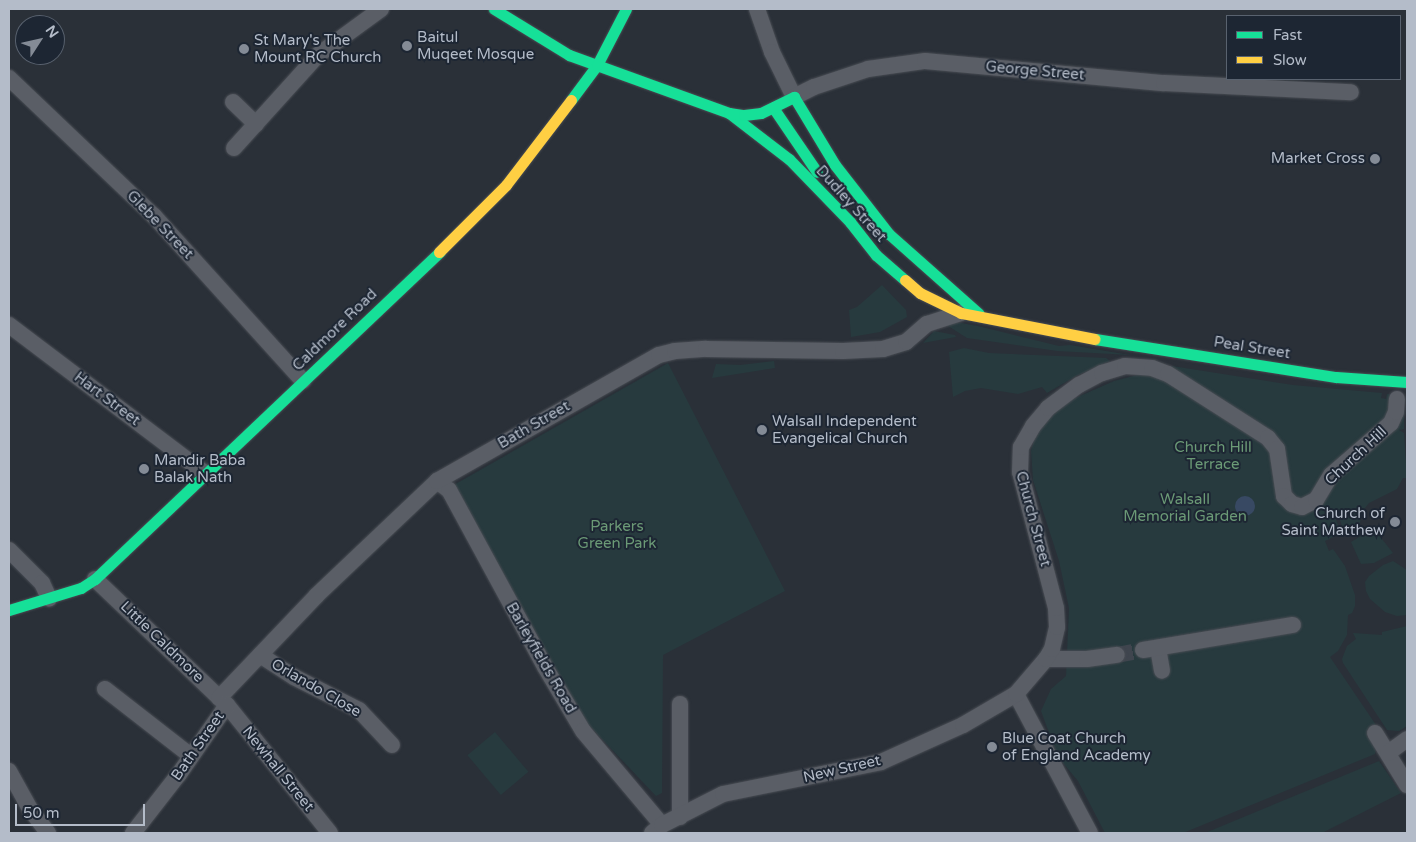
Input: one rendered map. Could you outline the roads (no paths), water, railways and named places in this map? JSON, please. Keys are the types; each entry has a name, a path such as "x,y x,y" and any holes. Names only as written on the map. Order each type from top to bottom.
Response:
{"street":[{"path":"234,148 318,55 381,9"},
{"name":"Dudley Street","path":"494,9 569,55 729,113 789,159 850,222 876,255 919,292 961,313 1092,338"},
{"name":"Caldmore Road","path":"9,610 81,588 95,579 506,185 597,64 626,9"},
{"path":"757,9 772,52 794,97 835,165 889,234 983,317"},
{"name":"George Street","path":"729,113 744,115 774,109 814,87 868,69 925,61 1164,83 1351,92"},
{"name":"Glebe Street","path":"9,78 154,216 303,381"},
{"path":"233,102 256,124"},
{"path":"774,109 850,222"},
{"path":"919,292 927,324"},
{"name":"Bath Street","path":"132,833 191,756 223,702 260,655 329,583 436,481 659,355 675,351 706,349 883,350 906,342 927,324 961,313"},
{"name":"Hart Street","path":"9,325 206,474"},
{"name":"Peal Street","path":"1092,338 1336,377 1407,382"},
{"name":"Church Street","path":"1016,694 1046,660 1052,649 1057,627 1056,608 1027,504 1019,458 1026,438 1040,417 1057,400 1079,385 1102,373 1125,366 1152,368 1168,374 1268,438 1277,449 1284,496 1295,506 1306,506"},
{"name":"Church Hill","path":"1306,506 1316,500 1331,475 1391,423 1396,412 1398,399"},
{"name":"Barleyfields Road","path":"436,481 449,490 540,658 583,731 669,826"},
{"path":"9,550 42,583 49,598"},
{"name":"Little Caldmore","path":"95,579 223,702"},
{"path":"1162,671 1151,649 1293,625"},
{"name":"Orlando Close","path":"260,655 294,677 359,710 392,745"},
{"path":"1046,660 1076,660 1117,655"},
{"path":"105,689 191,756"},
{"path":"1016,694 1090,833"},
{"name":"New Street","path":"669,826 723,794 881,762 963,725 1016,694"},
{"name":"Newhall Street","path":"223,702 330,833"},
{"path":"669,826 680,704"},
{"path":"1375,734 1407,785"},
{"path":"1388,753 1407,739"},
{"path":"9,771 30,809 48,833"}],"water":[{"path":"1245,496 1252,499 1255,506 1252,513 1245,516 1238,513 1235,506 1238,499"}],"tunnel":[{"path":"1117,655 1143,650"}],"place":[{"name":"Baitul Muqeet Mosque","path":"407,46"},
{"name":"St Mary's The Mount RC Church","path":"244,49"},
{"name":"Market Cross","path":"1375,159"},
{"name":"Walsall Independent Evangelical Church","path":"762,430"},
{"name":"Mandir Baba Balak Nath","path":"144,469"},
{"name":"Church of Saint Matthew","path":"1395,522"},
{"name":"Blue Coat Church of England Academy","path":"992,747"}],"park label":[{"name":"Church Hill Terrace","path":"1213,456"},
{"name":"Walsall Memorial Garden","path":"1185,508"},
{"name":"Parkers Green Park","path":"617,534"}]}
